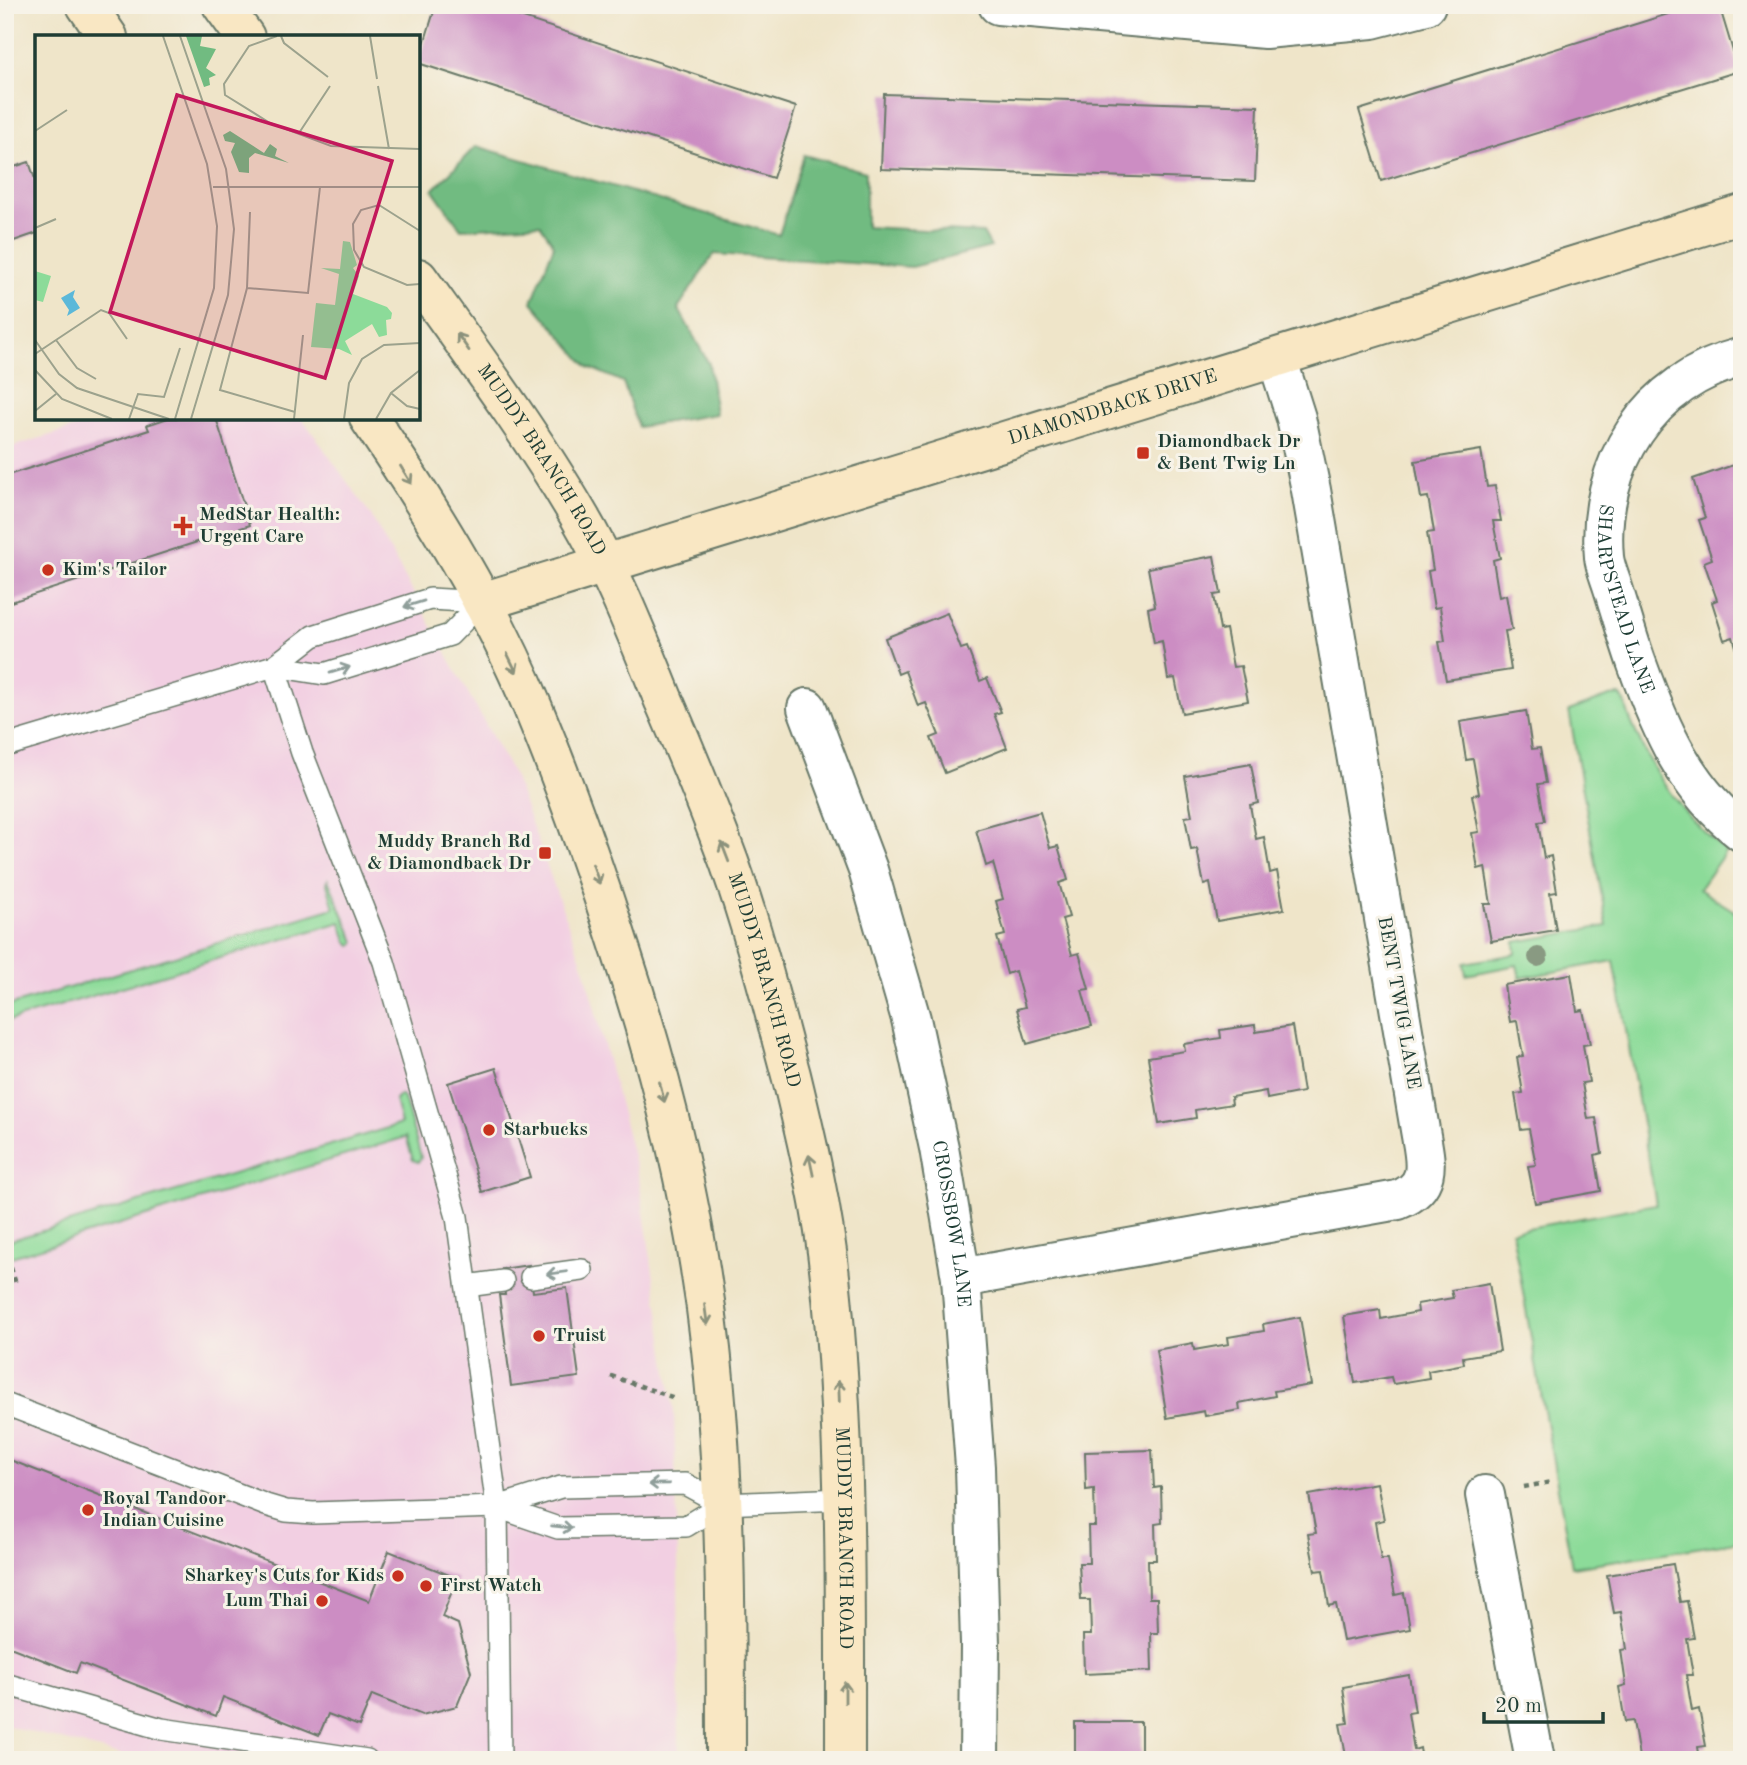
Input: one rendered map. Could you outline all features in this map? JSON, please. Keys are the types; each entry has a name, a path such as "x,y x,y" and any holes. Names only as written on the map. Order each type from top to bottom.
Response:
{"main road":[{"path":"86,5 107,35"},
{"path":"222,5 244,35"},
{"name":"DIAMONDBACK DRIVE","path":"481,602 1742,214"},
{"name":"MUDDY BRANCH ROAD","path":"420,281 533,440 580,516 605,564 691,763 729,863 757,949 814,1177 830,1273 838,1372 843,1499 845,1760"},
{"path":"370,420 450,546 533,707 598,879 646,1026 684,1182 711,1350 722,1504 726,1760"}],"street":[{"path":"998,5 1265,29 1372,19 1426,5"},
{"name":"SHARPSTEAD LANE","path":"1742,357 1700,373 1675,389 1652,409 1632,435 1618,463 1604,510 1605,560 1653,709 1673,751 1699,791 1723,818 1742,832"},
{"name":"BENT TWIG LANE","path":"961,1278 1391,1202 1412,1194 1424,1177 1425,1161 1420,1130 1311,490 1297,418 1277,358"},
{"name":"CROSSBOW LANE","path":"807,708 868,870 911,1018 939,1148 961,1278 975,1467 980,1644 979,1760"},
{"path":"1485,1495 1535,1760"}],"lane":[{"path":"5,746 274,666 313,636 430,599 481,602"},
{"path":"274,666 324,674 337,671 450,635 481,602"},
{"path":"274,666 302,753 384,962 457,1217 497,1507 500,1760"},
{"path":"531,1277 582,1270"},
{"path":"467,1286 503,1281"},
{"path":"5,1404 285,1511 313,1513 497,1507 561,1487 685,1484 722,1504"},
{"path":"497,1507 558,1528 687,1526 722,1504 843,1499"},
{"path":"5,1684 162,1729 367,1760"}],"path":[{"path":"8,1258 16,1284"},
{"path":"611,1376 682,1401"}],"shaded area":[{"path":"99,420 303,420 370,514 515,778 585,971 639,1179 674,1412 679,1760 139,1760 5,1725 5,449"}],"green space":[{"path":"476,146 779,235 804,155 866,172 866,227 983,233 991,247 912,267 714,254 678,308 709,364 716,414 638,427 623,382 588,367 532,302 554,245 540,224 461,229 433,190"},
{"path":"1620,695 1641,745 1656,772 1693,820 1726,851 1699,889 1742,916 1742,1541 1572,1567 1512,1231 1656,1204 1614,961 1520,978 1517,965 1466,975 1464,963 1516,954 1515,942 1607,926 1569,711"},
{"path":"328,880 355,942 352,946 347,941 341,922 5,1022 5,1007 334,908"},
{"path":"400,1095 404,1098 421,1157 418,1162 413,1160 406,1137 5,1259 5,1242 401,1124 395,1100"}],"building":[{"path":"436,5 483,5 796,107 773,178 420,64"},
{"path":"1697,5 1719,5 1739,71 1381,181 1359,110"},
{"path":"884,94 1258,106 1255,181 881,169"},
{"path":"29,162 35,179 35,234 5,244 5,170"},
{"path":"162,420 217,420 250,525 5,604 5,476 149,430 147,425"},
{"path":"1481,450 1487,487 1495,486 1501,521 1493,521 1500,558 1493,560 1499,597 1506,595 1512,630 1505,631 1511,670 1446,680 1439,642 1445,641 1440,607 1434,608 1428,571 1433,570 1427,533 1434,532 1428,497 1421,498 1415,461"},
{"path":"1739,463 1742,470 1741,663 1733,637 1724,640 1712,602 1717,600 1704,562 1712,559 1699,520 1705,518 1693,479"},
{"path":"1214,556 1221,594 1214,595 1220,630 1226,629 1233,667 1241,666 1248,701 1182,713 1175,678 1168,679 1162,641 1154,643 1148,608 1155,606 1148,568"},
{"path":"947,613 961,649 967,647 980,681 987,678 1001,712 994,714 1007,748 945,773 931,738 939,735 926,703 918,706 905,671 898,674 885,638"},
{"path":"1526,711 1532,749 1540,748 1546,783 1538,784 1545,821 1538,822 1544,858 1551,856 1557,892 1550,893 1556,930 1491,941 1484,904 1491,904 1485,867 1478,869 1472,833 1479,832 1472,795 1479,794 1473,759 1466,760 1460,722"},
{"path":"1251,764 1258,803 1250,805 1256,839 1264,837 1270,873 1277,871 1284,909 1217,921 1210,883 1204,885 1197,849 1191,850 1185,817 1192,816 1185,776"},
{"path":"1040,812 1050,848 1058,846 1068,880 1059,883 1069,917 1062,919 1072,955 1079,953 1089,989 1082,990 1092,1026 1027,1044 1017,1009 1025,1007 1015,971 1007,974 997,937 1005,935 996,901 1003,899 993,863 986,866 976,830"},
{"path":"1571,974 1577,1011 1583,1010 1590,1044 1583,1045 1589,1082 1582,1083 1588,1119 1596,1118 1602,1153 1595,1155 1601,1191 1535,1203 1528,1166 1536,1165 1529,1129 1521,1130 1515,1094 1523,1093 1517,1057 1523,1056 1517,1021 1510,1022 1504,985"},
{"path":"1255,1025 1256,1032 1292,1026 1303,1092 1267,1099 1266,1091 1231,1097 1232,1104 1195,1110 1196,1118 1159,1124 1148,1057 1185,1051 1184,1044 1221,1038 1220,1030"},
{"name":"Starbucks","path":"496,1068 530,1177 482,1192 448,1083"},
{"name":"Truist","path":"529,1265 533,1292 567,1288 579,1377 511,1386 499,1295 505,1295 502,1269"},
{"path":"1489,1283 1500,1351 1463,1357 1464,1364 1428,1371 1429,1378 1393,1384 1391,1377 1355,1383 1344,1316 1380,1310 1381,1319 1418,1312 1417,1304 1453,1298 1451,1290"},
{"path":"1300,1317 1311,1385 1274,1391 1275,1396 1239,1403 1240,1410 1205,1416 1204,1411 1167,1418 1156,1350 1193,1343 1194,1350 1229,1344 1228,1337 1264,1331 1263,1324"},
{"path":"1152,1450 1154,1488 1161,1487 1162,1523 1155,1524 1156,1560 1148,1560 1149,1598 1157,1598 1158,1633 1151,1633 1152,1671 1084,1674 1083,1635 1091,1635 1090,1600 1081,1600 1079,1563 1089,1563 1088,1526 1095,1526 1094,1489 1086,1490 1085,1452"},
{"path":"5,1458 369,1601 389,1551 457,1578 442,1617 458,1624 471,1672 457,1706 422,1715 372,1695 359,1726 328,1714 319,1735 223,1697 216,1716 80,1663 76,1673 5,1645"},
{"path":"1377,1483 1384,1520 1375,1522 1381,1559 1388,1559 1395,1595 1404,1593 1410,1629 1343,1641 1336,1604 1329,1606 1323,1570 1315,1571 1308,1534 1316,1533 1309,1495"},
{"path":"1673,1564 1680,1602 1687,1601 1694,1638 1687,1639 1693,1675 1686,1675 1692,1711 1699,1709 1706,1746 1698,1747 1700,1760 1629,1760 1639,1757 1633,1721 1625,1722 1619,1687 1626,1685 1621,1650 1627,1649 1621,1612 1614,1613 1607,1575"},
{"path":"1409,1675 1415,1712 1408,1713 1414,1750 1420,1748 1422,1760 1347,1760 1340,1724 1348,1723 1343,1687"},
{"path":"1075,1722 1141,1722 1141,1760 1075,1759"}],"place":[{"name":"Diamondback Dr & Bent Twig Ln","path":"1143,453"},
{"name":"MedStar Health: Urgent Care","path":"183,526"},
{"name":"Kim's Tailor","path":"48,570"},
{"name":"Muddy Branch Rd & Diamondback Dr","path":"545,853"},
{"name":"Starbucks","path":"489,1130"},
{"name":"Truist","path":"539,1336"},
{"name":"Royal Tandoor Indian Cuisine","path":"88,1510"},
{"name":"Sharkey's Cuts for Kids","path":"398,1576"},
{"name":"First Watch","path":"426,1586"},
{"name":"Lum Thai","path":"322,1601"}]}
